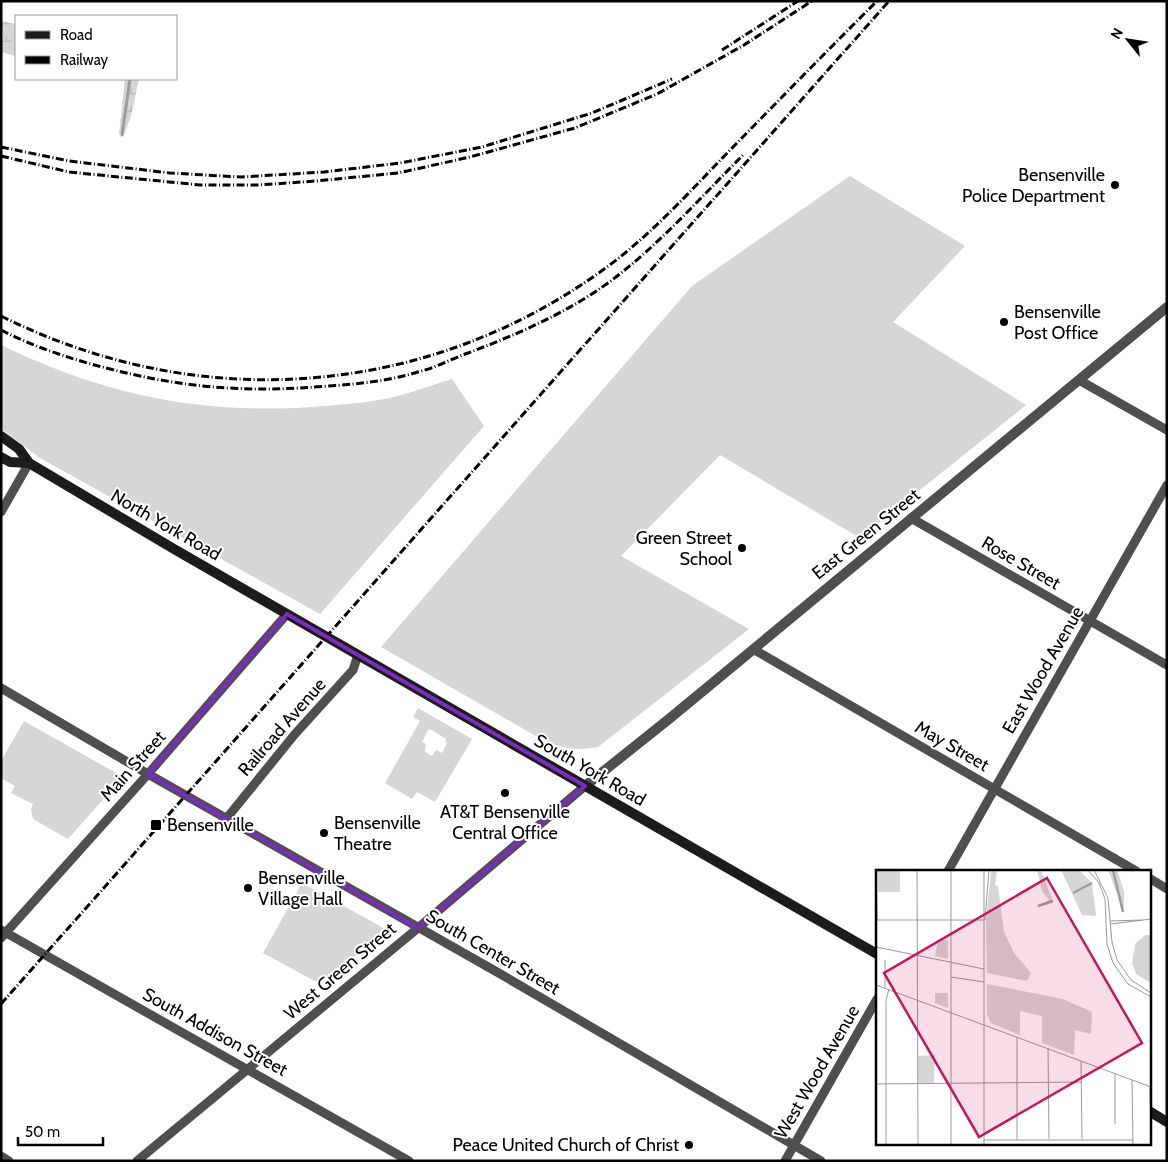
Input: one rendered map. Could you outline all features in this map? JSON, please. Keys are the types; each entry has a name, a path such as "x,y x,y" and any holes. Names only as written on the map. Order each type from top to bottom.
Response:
{"main road":[{"name":"North York Road","path":"1,436 19,449 29,463 287,614"},
{"name":"North York Road","path":"1,457 10,462 29,463"},
{"name":"South York Road","path":"287,614 876,953"},
{"path":"1150,1113 1167,1122"}],"street":[{"name":"East Green Street","path":"585,786 1167,307"},
{"path":"1078,380 1167,430"},
{"path":"1,512 29,463"},
{"name":"East Wood Avenue","path":"949,870 1167,485"},
{"name":"Rose Street","path":"910,518 1167,665"},
{"name":"Main Street","path":"3,934 148,774 287,614"},
{"name":"May Street","path":"753,649 1134,870"},
{"name":"Railroad Avenue","path":"226,819 296,733 353,670 358,655"},
{"name":"South Center Street","path":"1,688 821,1161"},
{"name":"West Green Street","path":"137,1161 418,928 585,786"},
{"path":"1150,879 1167,889"},
{"name":"South Addison Street","path":"3,934 248,1069 408,1161"},
{"name":"West Wood Avenue","path":"785,1161 876,1001"},
{"path":"1,1156 9,1161"}],"highlighted area":[{"path":"287,614 585,786 418,928 148,774"}],"green space":[{"path":"1,21 15,24 15,56 1,52"},
{"path":"125,80 139,80 131,116 124,135 119,134"},
{"path":"850,176 965,246 893,322 1026,405 860,538 720,455 621,556 749,629 598,747 569,748 541,739 381,647 692,286"},
{"path":"1,345 80,378 159,399 200,405 240,408 326,406 373,401 398,396 452,379 484,426 320,614 40,458 1,429"},
{"path":"418,708 472,739 435,802 417,792 412,799 385,783 420,721 413,717","holes":["430,729 446,739 445,742 447,743 442,753 436,750 432,756 425,752 426,744 422,742 428,730"]},
{"path":"24,721 123,777 68,839 33,819 31,809 33,804 11,793 15,786 1,778 1,761"},
{"path":"302,883 387,930 320,984 263,953"}],"waterway":[{"path":"122,135 130,80"}],"railway":[{"path":"722,50 798,1"},
{"path":"1,156 69,172 200,185 259,185 398,173 470,157 575,128 657,94 744,45 812,1"},
{"path":"1,316 77,348 156,369 235,379 314,378 392,366 468,343 542,309 628,251 674,208 877,1"},
{"path":"1,1004 889,1"},
{"path":"1,147 69,161 170,173 241,177 324,172 400,163 482,147 592,113 672,79"},
{"path":"1,330 39,347 79,361 134,375 216,387 243,389 299,388 362,383 407,375 437,366 506,338 561,312 596,292 647,251 744,154"}],"place":[{"name":"Bensenville Police Department","path":"1115,185"},
{"name":"Bensenville Post Office","path":"1004,322"},
{"name":"Green Street School","path":"742,548"},
{"name":"AT&T Bensenville Central Office","path":"505,793"},
{"name":"Bensenville","path":"156,825"},
{"name":"Bensenville Theatre","path":"324,833"},
{"name":"Bensenville Village Hall","path":"248,888"},
{"name":"Peace United Church of Christ","path":"689,1145"}]}
